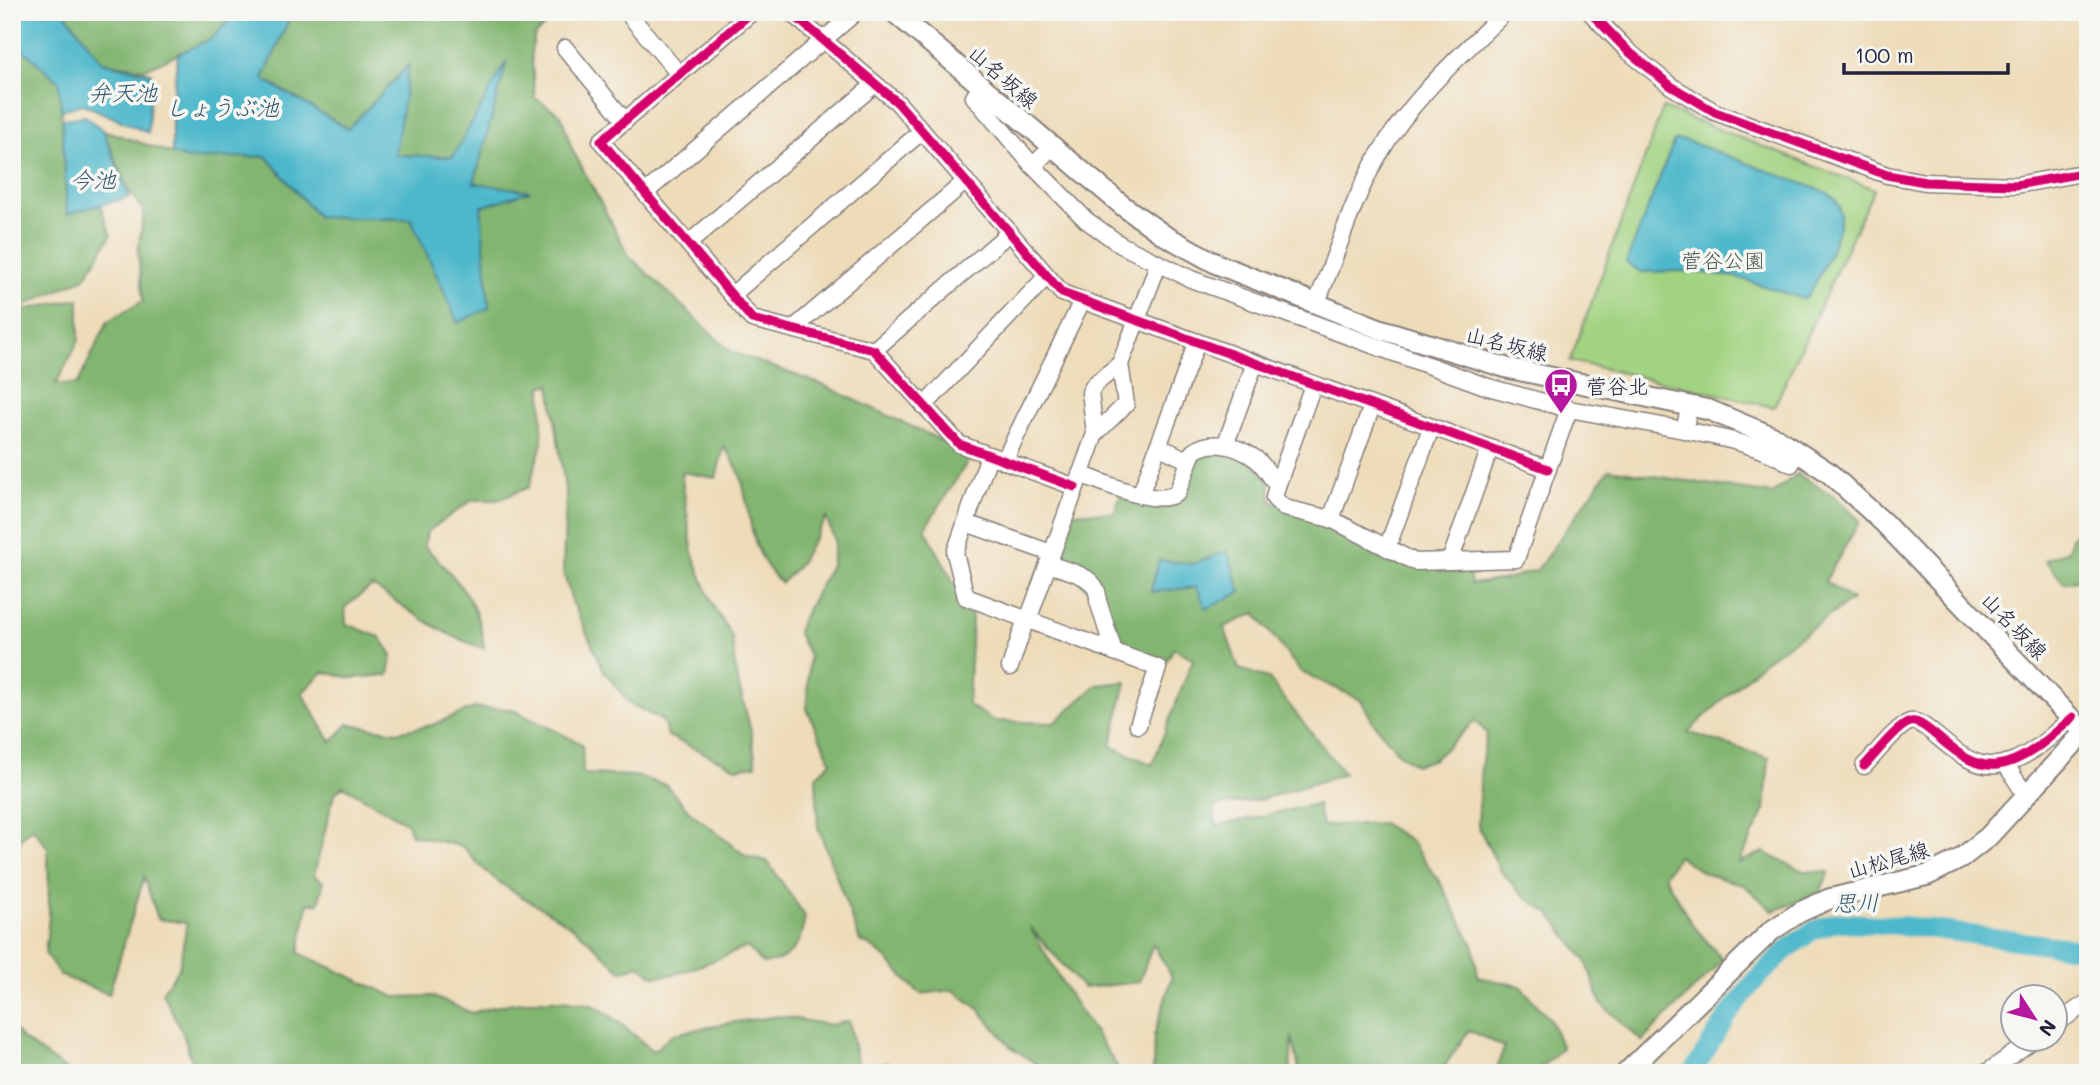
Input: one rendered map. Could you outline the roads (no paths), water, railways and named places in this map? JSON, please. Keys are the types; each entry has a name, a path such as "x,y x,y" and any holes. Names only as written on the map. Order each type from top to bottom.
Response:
{"main road":[{"name":"山名坂線","path":"894,12 1123,206 1191,251 1246,277 1380,329 1496,365 1690,405 1737,419 1766,433 1828,472 1884,523 2083,728"},
{"name":"山松尾線","path":"1626,1073 1771,931 1829,899 1928,875 1960,859 1988,837 2083,728"}],"street":[{"path":"752,12 601,141 752,319 874,349 959,444 997,458 1140,495 1171,497 1177,493 1189,461 1199,448 1226,443 1256,459 1277,485"},
{"path":"790,12 875,83 922,131 1062,293 1548,469"},
{"path":"645,192 856,12"},
{"path":"1317,304 1362,187 1393,131 1424,90 1505,12"},
{"path":"1590,12 1637,58 1671,86 1716,112 1887,175 1925,182 2016,185 2088,172"},
{"path":"631,17 679,74"},
{"path":"565,48 625,121"},
{"path":"689,243 875,83"},
{"path":"981,86 974,97 1033,166 1086,220 1122,246 1157,265 1488,387 1569,409 1742,442 1774,453 1791,464"},
{"path":"732,295 922,131"},
{"path":"1033,166 1052,147"},
{"path":"793,329 966,181"},
{"path":"874,349 1010,232"},
{"path":"1010,667 1095,434 1126,404 1120,364 1157,265"},
{"path":"924,406 1047,276"},
{"path":"1082,301 997,458 955,553 966,597 1158,668 1138,725"},
{"path":"1140,495 1197,342"},
{"path":"1226,443 1255,363"},
{"path":"1095,434 1090,393 1095,384 1120,364"},
{"path":"1313,385 1274,498 1284,508 1331,519 1415,562 1517,559 1569,409"},
{"path":"1684,430 1690,405"},
{"path":"1331,519 1372,406"},
{"path":"1387,548 1431,428"},
{"path":"1158,446 1189,461"},
{"path":"1450,561 1490,448"},
{"path":"967,523 1049,558 1089,579 1099,593 1098,601 1114,652"},
{"path":"1864,766 1903,725 1912,721 1924,723 1940,742 1970,761 1987,766 2005,763 2044,742 2083,728"},
{"path":"2005,763 2026,796"},
{"path":"2068,1016 2088,1003"},
{"path":"1986,1073 2013,1054"}],"water":[{"name":"弁天池","path":"12,12 64,12 102,62 151,73 148,133 83,104 61,110 59,82 12,40"},
{"name":"しょうぶ池","path":"239,12 292,12 263,79 348,129 409,65 395,155 453,157 507,60 474,183 530,191 481,207 489,308 458,323 411,219 318,217 266,156 188,159 172,154 172,103 178,54 211,39"},
{"name":"今池","path":"85,116 103,130 129,197 67,214 62,119"},
{"path":"1685,140 1828,193 1837,202 1840,214 1835,239 1823,269 1804,299 1736,277 1689,271 1641,272 1626,263 1674,141"},
{"path":"1227,551 1241,592 1206,609 1197,587 1151,592 1159,560 1193,564"}],"waterway":[{"name":"思川","path":"1692,1073 1727,1017 1752,984 1785,951 1812,931 1836,922 1907,926 2088,950"}],"place":[{"name":"菅谷北","path":"1561,415"}],"park label":[{"name":"菅谷公園","path":"1723,259"}]}
